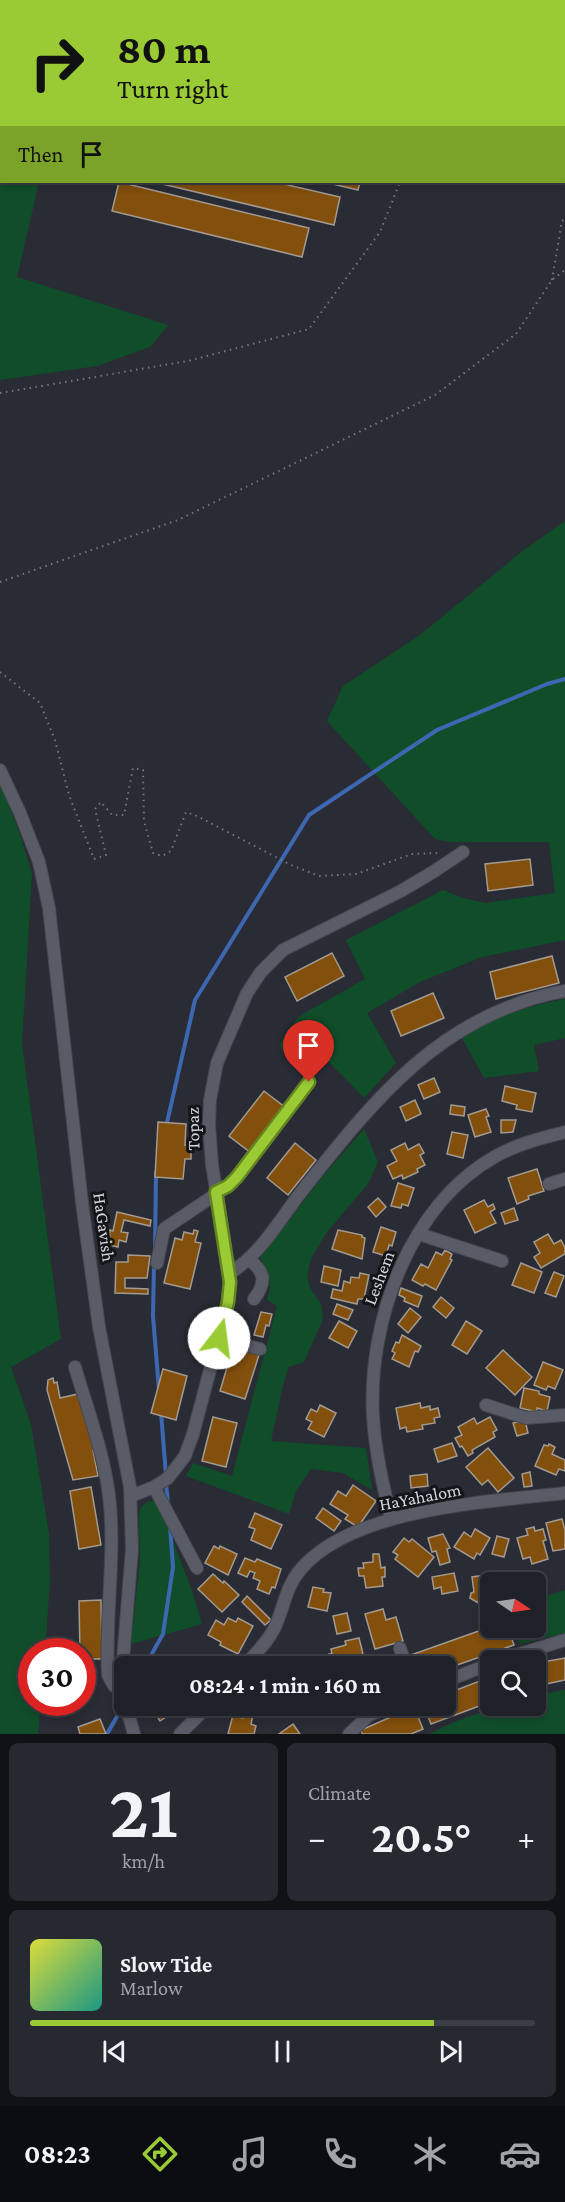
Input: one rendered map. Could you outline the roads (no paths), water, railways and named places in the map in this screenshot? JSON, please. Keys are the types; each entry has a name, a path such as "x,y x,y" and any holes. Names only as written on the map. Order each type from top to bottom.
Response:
{"street":[{"name":"HaGavish","path":"0,770 21,813 39,862 49,908 82,1203 98,1320 110,1391 128,1466 132,1549 124,1656"},
{"name":"Topaz","path":"131,1496 154,1487 174,1472 185,1456 230,1295 230,1273 216,1192 209,1125 214,1075 226,1039 247,993 261,972 277,955 290,946 401,891 463,852"},
{"path":"230,1273 248,1259 359,1122 431,1049 473,1022 494,1012 538,997 565,991"},
{"path":"157,1263 164,1229 228,1186 237,1177 309,1082"},
{"name":"Leshem","path":"391,1520 374,1438 372,1391 374,1368 388,1300 405,1259 419,1234 446,1198 482,1165 509,1150 565,1132"},
{"path":"549,1184 565,1179"},
{"path":"419,1234 502,1262"},
{"path":"248,1259 257,1265 263,1278 262,1286 254,1299"},
{"path":"219,1338 260,1349"},
{"path":"75,1367 108,1487 111,1528 108,1675 114,1686"},
{"path":"486,1406 526,1418 565,1415"},
{"path":"154,1487 196,1568"},
{"name":"HaYahalom","path":"252,1656 271,1634 286,1592 303,1566 324,1548 339,1539 421,1512 565,1493"},
{"path":"532,1650 565,1640"},
{"path":"400,1648 403,1656"},
{"path":"456,1677 480,1668"},
{"path":"129,1716 134,1734"},
{"path":"180,1734 198,1716"},
{"path":"349,1734 368,1716"}],"waterway":[{"path":"166,1127 195,1000 309,815 437,730 547,684 565,679"},
{"path":"155,1249 156,1172"},
{"path":"154,1265 153,1316 159,1390"},
{"path":"161,1412 166,1476"},
{"path":"166,1484 168,1503"},
{"path":"151,1656 163,1634 173,1567 170,1526"},
{"path":"107,1734 117,1716"}]}
